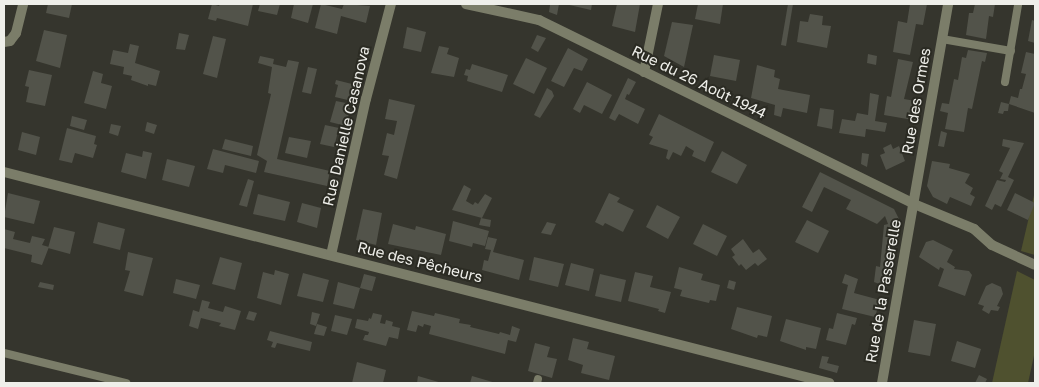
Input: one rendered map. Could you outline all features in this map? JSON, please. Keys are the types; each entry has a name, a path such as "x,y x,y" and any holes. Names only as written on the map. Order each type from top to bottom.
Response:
{"street":[{"path":"4,42 10,41 16,33 22,4"},
{"name":"Rue Danielle Casanova","path":"331,255 366,99 391,4"},
{"name":"Rue du 26 Août 1944","path":"471,4 539,20 914,204 974,229 992,245 1035,265"},
{"path":"644,72 658,4"},
{"name":"Rue des Ormes","path":"914,204 948,4"},
{"name":"Rue des Pêcheurs","path":"4,172 829,383"},
{"name":"Rue de la Passerelle","path":"882,383 914,204"}],"lane":[{"path":"1005,82 1018,5"},
{"path":"942,39 1011,51"},
{"path":"4,353 126,383"}],"green space":[{"path":"1035,191 1035,255 1021,251"},
{"path":"1017,271 1035,280 1035,351 1028,383 992,383"}],"building":[{"path":"48,4 72,4 69,18 46,13"},
{"path":"212,4 219,6 220,4 253,4 248,26 217,18 216,21 208,19"},
{"path":"260,4 280,4 277,15 258,11"},
{"path":"294,4 313,4 308,23 291,18"},
{"path":"321,4 342,9 344,4 370,6 366,23 341,16 337,34 315,28"},
{"path":"547,4 559,4 557,15 549,12 550,5"},
{"path":"565,4 592,4 591,10"},
{"path":"617,4 640,4 635,32 612,26"},
{"path":"698,4 723,4 720,24 695,19"},
{"path":"788,4 793,4 786,46 781,45"},
{"path":"910,4 927,4 923,25 916,24 910,55 893,52 898,21 907,23"},
{"path":"975,4 995,4 993,17 989,16 986,39 966,35 969,13 973,13"},
{"path":"810,14 823,16 822,25 831,26 827,48 797,42 800,21 808,22"},
{"path":"1032,20 1035,21 1035,43 1028,41"},
{"path":"672,22 693,25 684,67 664,56"},
{"path":"407,27 426,32 421,52 403,48"},
{"path":"44,30 67,35 60,68 36,61"},
{"path":"179,33 189,35 185,50 176,49"},
{"path":"537,35 546,38 538,52 531,48"},
{"path":"213,36 226,39 217,78 203,74"},
{"path":"130,44 139,46 135,63 160,71 156,86 148,84 148,86 131,80 132,76 123,74 124,67 110,64 113,50 128,53"},
{"path":"439,46 449,48 447,54 459,58 454,77 431,73"},
{"path":"568,48 588,59 582,71 574,68 564,87 551,81"},
{"path":"968,50 987,53 985,62 982,61 972,109 968,108 964,132 945,129 948,113 940,111 942,103 949,104 954,79 958,80 962,57 966,58"},
{"path":"1026,52 1035,54 1035,113 1009,104 1011,96 1018,98 1020,89 1022,89 1026,74 1021,73"},
{"path":"868,54 877,56 876,65 867,63"},
{"path":"714,55 740,60 736,81 710,76"},
{"path":"260,56 274,59 273,64 286,67 288,60 299,62 277,159 330,171 327,186 264,172 267,161 257,155 271,94 268,93 272,67 258,63"},
{"path":"526,58 547,68 534,94 513,84"},
{"path":"898,59 913,62 904,99 921,102 919,121 884,115 887,96 891,97"},
{"path":"472,64 508,75 502,92 467,81 468,76 464,75 466,69 470,70"},
{"path":"757,65 775,70 774,77 780,79 778,89 810,95 807,113 783,108 781,117 774,115 775,105 751,98"},
{"path":"308,67 317,69 311,94 302,92"},
{"path":"29,70 52,75 45,106 26,102 29,87 25,86"},
{"path":"93,71 103,74 101,83 112,86 106,109 84,103"},
{"path":"628,78 636,82 625,99 645,109 638,124 619,114 615,121 609,118"},
{"path":"336,80 356,85 352,101 335,97 338,85 335,84"},
{"path":"587,82 612,95 602,114 584,105 580,113 573,109"},
{"path":"547,88 552,91 554,96 540,118 534,115"},
{"path":"870,93 879,95 875,121 887,123 885,132 866,129 865,137 839,133 842,119 855,121 857,113 868,115"},
{"path":"389,99 415,105 397,179 384,175 389,156 382,155 387,133 394,135 397,121 385,119"},
{"path":"336,101 351,104 346,126 330,122"},
{"path":"1001,102 1009,104 1008,111 1004,111 1003,114 998,113"},
{"path":"820,108 834,110 832,129 817,126"},
{"path":"659,114 714,142 705,162 692,156 694,151 686,146 681,156 673,152 669,160 666,158 668,150 649,144 653,137 649,135"},
{"path":"72,116 87,120 84,130 70,126"},
{"path":"147,122 157,125 154,134 145,131"},
{"path":"111,124 121,126 118,136 109,133"},
{"path":"325,125 339,128 334,147 320,144"},
{"path":"67,128 96,136 94,144 97,145 93,158 75,153 72,163 59,160"},
{"path":"941,131 947,133 944,147 938,146"},
{"path":"22,132 40,137 36,155 18,150"},
{"path":"289,137 311,141 307,158 285,153"},
{"path":"225,139 253,146 251,156 222,149"},
{"path":"1003,139 1024,143 1008,177 1014,180 1001,207 995,204 992,210 985,206 997,180 1005,182 1006,180 1000,179 1003,173 999,171 1010,148 1002,146"},
{"path":"891,144 893,149 899,146 905,161 886,170 880,155 885,153 883,148"},
{"path":"213,149 259,161 256,173 225,165 223,173 207,169"},
{"path":"143,151 152,153 146,179 121,172 126,153 142,157"},
{"path":"722,151 747,165 737,184 711,172"},
{"path":"862,153 869,154 867,167 861,164"},
{"path":"167,159 195,166 189,187 162,180"},
{"path":"932,161 950,164 949,168 970,174 965,183 973,188 970,194 975,197 971,206 950,197 947,204 933,197 927,186"},
{"path":"820,172 894,209 901,223 898,241 895,240 887,287 874,282 876,266 880,267 884,225 888,224 885,216 877,224 846,209 851,200 824,187 812,212 802,207"},
{"path":"248,179 254,181 247,207 239,205"},
{"path":"464,185 471,189 466,201 473,205 475,202 478,204 485,194 492,198 482,218 452,210"},
{"path":"8,193 40,201 34,224 4,217"},
{"path":"609,193 620,198 617,202 634,210 623,232 605,223 603,226 595,222"},
{"path":"1015,193 1035,203 1028,220 1007,210"},
{"path":"258,194 290,202 285,221 253,214"},
{"path":"302,203 321,208 317,228 297,222"},
{"path":"657,205 680,217 668,239 646,227"},
{"path":"363,209 382,213 376,245 356,240"},
{"path":"481,218 491,220 490,227 479,225"},
{"path":"807,220 829,231 818,253 795,242"},
{"path":"453,221 489,231 485,246 473,243 472,247 449,241"},
{"path":"98,222 125,229 120,250 93,243"},
{"path":"547,222 556,224 551,235 541,233"},
{"path":"393,224 415,230 416,226 446,234 441,255 388,244"},
{"path":"703,224 727,236 717,256 693,244"},
{"path":"54,227 75,232 70,254 48,248"},
{"path":"4,229 15,232 13,239 30,243 32,236 45,239 42,245 49,247 42,265 31,262 32,255 4,248"},
{"path":"488,237 497,239 493,252 524,260 519,280 482,270 484,260 488,261 491,250 485,249"},
{"path":"743,239 753,253 759,249 767,259 758,266 755,263 746,270 741,264 739,266 732,257 735,255 731,249"},
{"path":"933,240 953,250 947,262 955,267 954,269 969,271 972,275 965,296 938,286 944,269 940,267 939,270 919,257 926,242"},
{"path":"128,252 153,258 143,296 124,291 130,271 125,270"},
{"path":"220,257 242,263 235,290 212,284"},
{"path":"534,257 564,264 558,287 529,280"},
{"path":"571,263 594,269 589,291 565,285"},
{"path":"679,267 703,274 701,280 720,285 716,301 710,300 709,303 680,296 682,290 674,288"},
{"path":"275,270 289,274 281,305 257,298 263,272 274,275"},
{"path":"635,272 653,276 650,287 671,292 665,313 658,311 659,309 628,301"},
{"path":"303,273 329,280 323,302 297,296"},
{"path":"364,274 376,277 372,291 360,288"},
{"path":"600,274 626,280 621,302 595,296"},
{"path":"845,274 858,279 854,293 880,300 875,317 842,309 848,285 842,283"},
{"path":"176,279 200,285 196,299 173,293"},
{"path":"729,280 736,282 734,290 727,288"},
{"path":"40,282 54,285 53,290 38,287"},
{"path":"338,282 360,288 354,309 333,304"},
{"path":"992,283 1001,287 1003,294 997,306 1000,307 998,311 991,310 989,314 982,310 984,306 978,304 986,286"},
{"path":"202,300 210,302 208,308 223,312 225,306 241,311 235,330 219,326 221,323 201,318 198,329 189,326 193,310 199,312"},
{"path":"737,307 772,316 767,337 758,335 757,338 731,329"},
{"path":"249,311 257,313 254,321 246,319"},
{"path":"412,311 434,316 435,313 460,319 459,323 499,334 500,332 510,335 512,326 520,329 516,342 508,340 505,354 429,334 431,326 424,324 423,327 418,325 416,332 407,330"},
{"path":"312,312 320,314 316,326 310,324"},
{"path":"373,313 382,315 380,323 385,324 386,320 393,322 392,326 400,328 398,339 389,337 386,346 363,340 369,332 355,328 357,319 368,321"},
{"path":"837,313 857,318 855,325 852,324 846,345 826,340 829,328 833,329"},
{"path":"335,315 352,319 347,335 331,331"},
{"path":"786,319 821,328 816,349 806,347 806,350 780,341"},
{"path":"914,320 936,324 930,356 908,352"},
{"path":"317,324 327,327 324,336 314,334"},
{"path":"270,331 312,342 310,351 277,343 275,348 271,347 273,342 267,340"},
{"path":"573,338 589,342 587,349 615,356 609,380 581,373 583,365 568,360"},
{"path":"957,341 981,349 975,368 951,361"},
{"path":"535,343 550,347 547,357 557,359 552,378 528,371"},
{"path":"822,356 829,357 827,363 839,366 837,373 819,368"},
{"path":"357,362 386,370 383,383 352,383"},
{"path":"979,375 987,379 985,383 975,383"},
{"path":"418,376 442,383 417,383"},
{"path":"472,376 496,383 470,383"}]}
